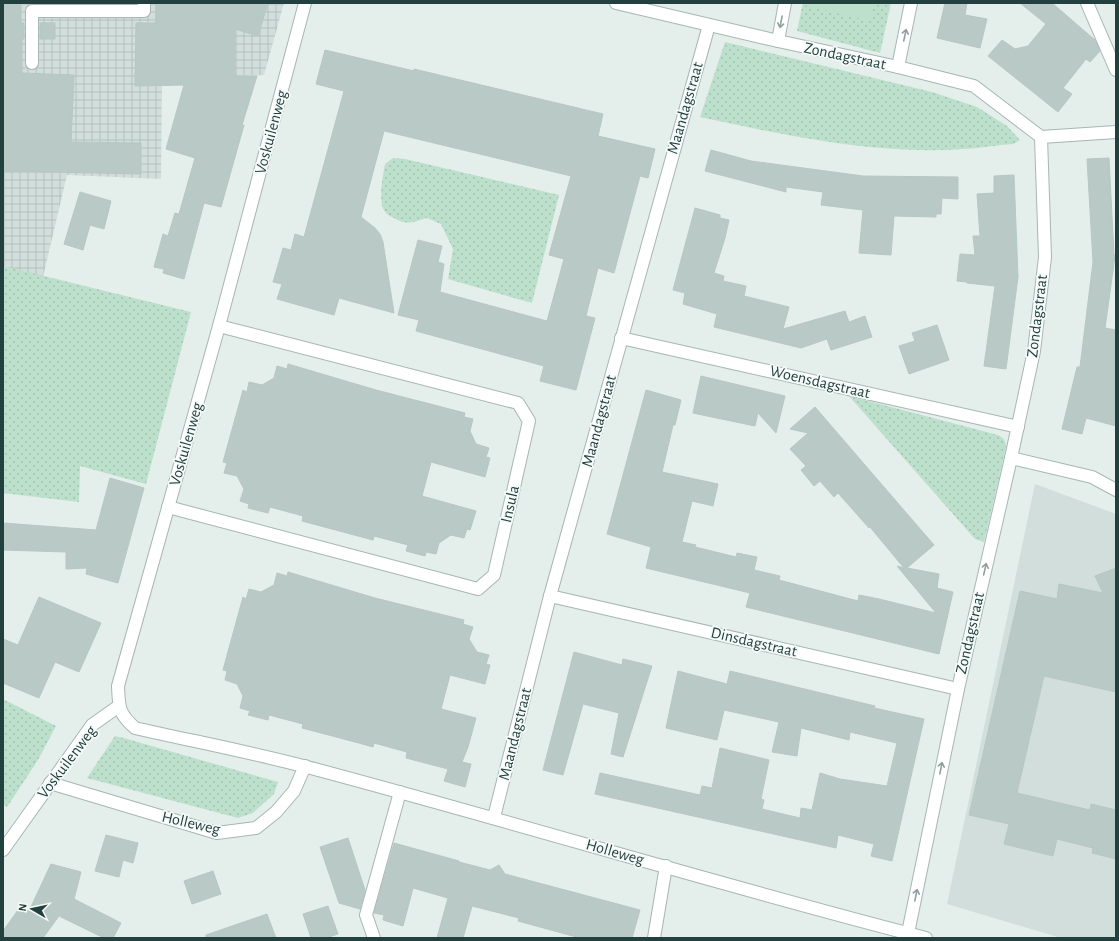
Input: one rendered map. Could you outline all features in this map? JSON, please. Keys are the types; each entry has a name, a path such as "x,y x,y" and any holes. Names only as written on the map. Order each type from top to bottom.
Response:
{"street":[{"path":"32,63 32,11 144,11 144,3"},
{"name":"Voskuilenweg","path":"3,850 92,725 119,706 118,686 219,326 305,3"},
{"name":"Zondagstraat","path":"616,3 778,41 898,67 974,86 1041,137 1045,257 1034,351 958,689 908,933"},
{"path":"778,41 785,3"},
{"path":"898,67 912,3"},
{"path":"1087,3 1116,70"},
{"name":"Maandagstraat","path":"494,817 550,596 709,25"},
{"path":"1041,137 1116,132"},
{"name":"Insula","path":"168,507 478,589 494,575 529,421 518,403 219,326"},
{"name":"Woensdagstraat","path":"622,338 1018,427"},
{"path":"1011,458 1092,477 1116,490"},
{"name":"Dinsdagstraat","path":"550,596 958,689"},
{"name":"Holleweg","path":"119,706 126,720 135,728 305,766 494,817 926,938"},
{"name":"Holleweg","path":"50,783 217,833 256,828 276,812 294,791 305,766"},
{"path":"374,938 366,915 400,792"},
{"path":"654,938 666,866"}],"shaded area":[{"path":"3,3 284,3 264,75 162,79 161,179 67,175 43,277 3,267"},
{"path":"1035,484 1116,514 1116,938 1061,938 947,904"}],"green space":[{"path":"803,3 891,3 880,53 797,31"},
{"path":"803,3 875,3 870,21 803,5"},
{"path":"725,42 932,92 977,107 1007,126 1020,140 1013,144 943,150 882,148 820,141 700,117"},
{"path":"393,158 405,159 559,195 532,303 448,279 453,249 441,224 427,218 407,223 403,222 388,215 383,209 381,189 385,164"},
{"path":"3,266 191,312 146,484 80,466 79,502 3,493"},
{"path":"849,396 998,435 1003,438 1006,447 984,542 975,539"},
{"path":"3,699 56,726 38,760 7,807 3,804"},
{"path":"115,736 278,782 274,794 253,813 238,818 87,778"}],"building":[{"path":"3,3 21,3 21,23 24,23 24,39 22,39 22,73 74,75 71,142 141,143 141,174 3,171"},
{"path":"156,3 268,3 258,36 235,29 235,76 257,76 242,125 244,125 221,207 204,203 184,279 163,273 164,269 154,267 163,234 168,236 175,213 179,214 195,158 166,149 184,85 135,86 136,23 156,23"},
{"path":"945,3 967,3 965,15 987,19 980,48 937,38"},
{"path":"1020,3 1052,3 1095,40 1100,51 1090,62 1086,59 1063,88 1072,94 1058,112 988,56 1002,40 1015,49 1028,46 1046,24"},
{"path":"40,23 55,23 55,39 40,39"},
{"path":"325,50 414,71 414,69 603,114 598,136 655,149 648,178 640,176 614,273 598,268 586,316 595,318 576,390 540,381 544,366 416,331 419,320 398,315 418,240 442,246 438,262 444,264 440,292 547,321 564,259 549,255 571,176 384,131 361,217 375,228 380,234 383,242 394,313 339,298 334,315 277,299 282,284 273,282 283,248 291,250 295,234 304,237 344,91 316,84"},
{"path":"711,150 751,161 863,176 958,177 958,199 942,198 941,214 936,214 936,217 894,216 891,255 859,253 863,210 821,205 823,192 786,187 786,192 705,171"},
{"path":"1109,158 1115,256 1105,328 1116,330 1116,426 1086,418 1082,434 1062,429 1077,367 1080,367 1093,262 1087,159"},
{"path":"1014,175 1018,277 1006,369 984,366 995,286 957,281 960,254 975,255 973,236 980,236 977,194 994,193 994,176"},
{"path":"80,192 111,201 104,229 90,225 83,250 64,244"},
{"path":"695,208 720,215 720,218 729,220 714,273 724,276 723,281 746,286 744,296 789,307 783,329 845,311 849,322 865,316 872,337 831,350 827,339 801,348 714,327 717,314 683,304 685,293 673,290"},
{"path":"937,325 949,360 909,374 899,346 915,341 912,333"},
{"path":"288,364 376,390 465,413 464,417 473,419 470,431 476,444 489,448 486,457 490,458 485,477 431,462 422,496 476,511 470,530 467,529 464,538 451,535 439,543 436,554 426,552 425,556 406,551 408,545 374,536 373,540 302,521 303,516 270,507 268,513 248,508 249,504 240,501 244,489 237,476 224,473 227,463 223,462 243,390 247,392 249,382 262,385 274,378 277,366 287,369"},
{"path":"701,376 785,396 776,433 758,413 755,426 693,413"},
{"path":"646,390 681,400 675,425 673,425 662,472 718,484 713,506 692,501 682,542 696,545 695,547 736,557 737,553 757,557 754,570 780,576 779,580 858,601 859,595 936,613 897,566 904,568 870,527 869,528 838,493 834,497 820,481 814,486 801,470 806,466 790,449 808,433 790,429 815,407 934,545 907,568 939,574 937,588 953,592 939,654 746,607 750,593 646,568 651,547 607,534"},
{"path":"110,478 144,488 118,583 86,574 87,568 66,569 66,552 3,550 3,523 96,530"},
{"path":"1116,568 1116,692 1044,676 1017,793 1090,810 1091,804 1116,810 1116,859 1092,853 1093,848 1057,839 1053,856 1004,844 1009,824 969,815 1020,591 1057,599 1059,584 1103,593 1095,576"},
{"path":"288,572 375,598 464,620 463,624 473,627 469,639 477,652 489,655 486,664 490,665 485,684 450,675 441,709 476,718 462,762 471,764 465,787 444,781 448,769 406,758 407,752 374,743 373,747 302,728 303,724 269,715 268,720 248,715 250,711 240,708 243,696 237,684 225,680 227,671 223,670 243,597 246,599 249,589 261,592 274,585 277,573 287,576"},
{"path":"39,597 101,623 79,672 55,662 39,698 3,683 3,639 18,645"},
{"path":"574,652 622,665 623,659 652,666 623,757 611,754 619,713 583,704 563,775 543,770"},
{"path":"678,671 727,684 730,671 875,706 874,708 924,719 892,861 871,856 874,844 838,835 836,848 595,794 600,773 700,795 702,786 712,788 720,748 769,760 761,799 764,800 762,809 800,818 801,808 812,810 820,773 840,779 887,786 897,743 850,732 849,740 801,728 797,756 772,752 779,722 724,710 717,740 666,728"},
{"path":"106,835 138,843 133,863 123,860 119,877 95,871"},
{"path":"348,838 365,890 360,909 339,903 320,847"},
{"path":"394,843 490,870 499,865 505,874 640,910 632,938 580,938 518,921 519,918 472,906 463,938 437,938 448,898 413,888 403,926 383,920 384,915 374,913"},
{"path":"51,864 81,872 74,899 121,923 113,938 104,938 59,916 43,938 3,938 3,931 23,903 30,909"},
{"path":"213,871 221,894 192,904 184,881"},
{"path":"328,906 338,934 326,938 311,938 303,914"},
{"path":"267,914 276,938 206,938 206,935"}]}
